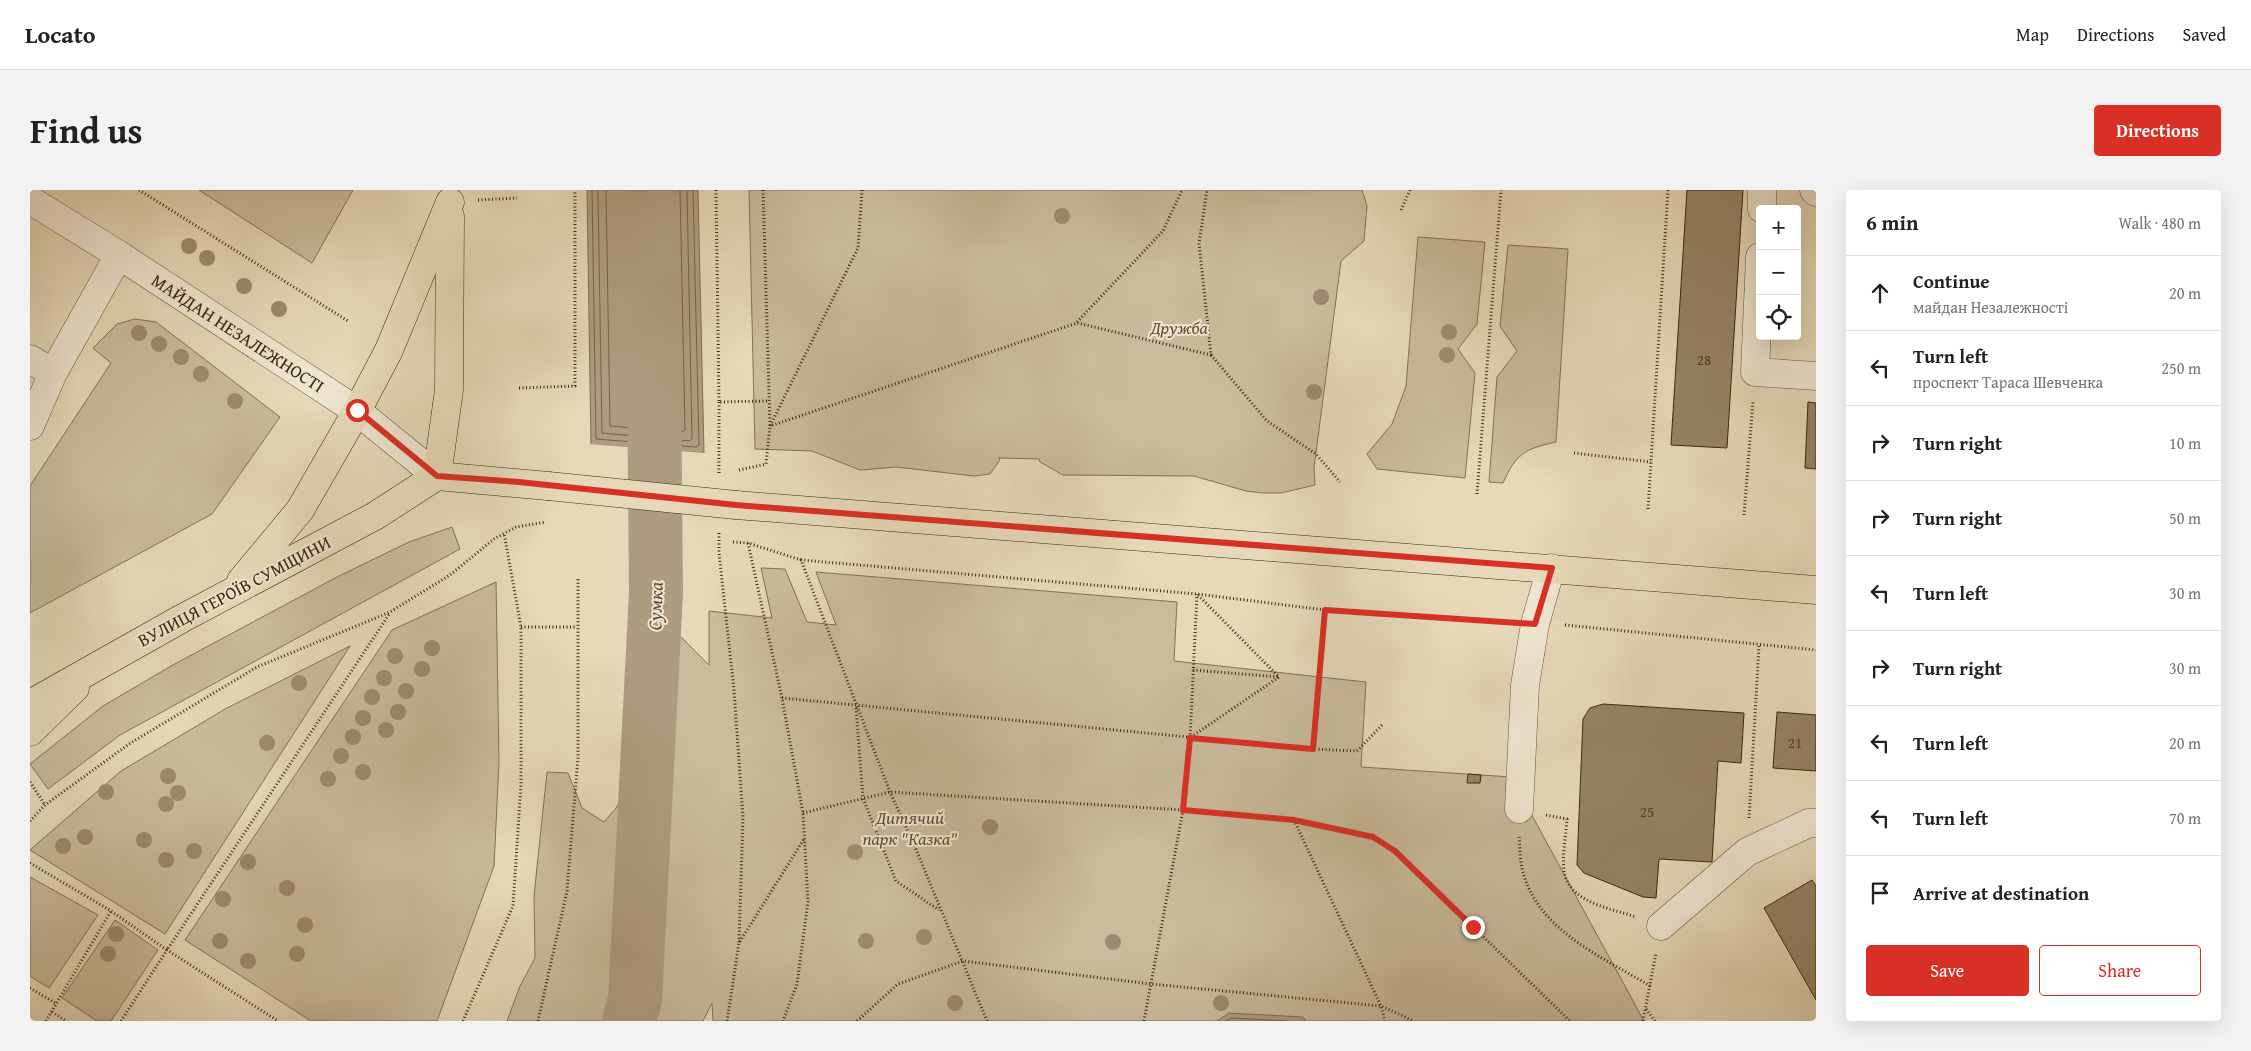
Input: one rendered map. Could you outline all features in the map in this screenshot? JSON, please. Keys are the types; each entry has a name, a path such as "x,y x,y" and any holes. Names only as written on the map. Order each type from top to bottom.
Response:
{"main road":[{"path":"233,592 300,510 357,410 389,350 450,196"},
{"path":"450,196 449,390 437,476 548,486 728,515 1552,568 1816,590"},
{"name":"ВУЛИЦЯ ГЕРОЇВ СУМЩИНИ","path":"30,704 375,516 437,476"},
{"path":"30,732 56,709 95,667"}],"street":[{"path":"1762,190 1762,205"},
{"name":"МАЙДАН НЕЗАЛЕЖНОСТІ","path":"30,200 120,256 357,410 437,476"},
{"path":"30,426 42,366 120,256"},
{"path":"1759,295 1756,372 1816,376"},
{"path":"1519,809 1525,685 1535,624 1552,568"},
{"path":"1658,938 1747,852 1814,826"}],"path":[{"path":"139,190 348,321"},
{"path":"519,388 575,386 575,190"},
{"path":"716,190 719,478"},
{"path":"739,470 766,464 770,426 763,190"},
{"path":"770,426 1077,323 1163,231 1182,190"},
{"path":"1207,190 1199,244 1212,355 1267,421 1316,454 1340,482"},
{"path":"1401,210 1410,190"},
{"path":"1477,494 1501,190"},
{"path":"1648,509 1668,190"},
{"path":"770,426 858,248 863,191"},
{"path":"450,196 517,198"},
{"path":"1077,323 1212,355"},
{"path":"1744,515 1756,372"},
{"path":"719,402 769,401"},
{"path":"1574,453 1651,462"},
{"path":"727,1021 738,943 743,816 734,690 719,554 728,515"},
{"path":"30,821 45,805 128,744 258,666 390,612 450,576 494,538 516,527 546,522"},
{"path":"463,1021 513,906 521,784 521,627 504,533"},
{"path":"734,542 748,543 801,560 1197,594 1325,610 1584,626 1758,646 1816,650"},
{"path":"748,543 782,698 803,813 808,902 797,984 783,1021"},
{"path":"801,560 890,792 915,847 987,1021"},
{"path":"538,1021 567,891 578,758 578,578"},
{"path":"1144,1021 1183,810 1190,738 1197,594"},
{"path":"1197,594 1280,677"},
{"path":"1313,749 1325,610"},
{"path":"121,1021 390,612"},
{"path":"521,627 577,627"},
{"path":"1747,852 1758,646"},
{"path":"1193,670 1280,677"},
{"path":"1190,738 1280,677"},
{"path":"782,698 1190,738 1357,751 1383,724"},
{"path":"856,705 863,798 896,882 940,911"},
{"path":"30,782 45,805"},
{"path":"803,813 890,792 1183,810 1294,820 1373,837 1395,851 1570,1021"},
{"path":"1519,809 1522,868 1531,891 1544,914 1567,936 1650,986"},
{"path":"1558,818 1567,819 1564,870 1569,887 1580,897 1658,938 1643,1021"},
{"path":"1294,820 1381,1006 1385,1021"},
{"path":"738,943 804,838"},
{"path":"30,863 111,911 167,950 278,1021"},
{"path":"46,1021 111,911"},
{"path":"857,1021 898,984 963,961 1151,984 1381,1006 1414,1021"},
{"path":"30,988 57,1004"},
{"path":"1645,1008 1655,1021"},
{"path":"52,1012 66,1021"}],"green space":[{"path":"199,190 353,190 312,263"},
{"name":"Дружба","path":"749,190 1362,190 1367,206 1364,241 1341,261 1314,468 1315,485 1281,493 1263,493 1246,491 1194,476 1063,475 1040,462 1039,459 998,458 1000,460 990,474 974,476 896,467 860,470 812,451 755,449"},
{"path":"1418,237 1485,242 1477,324 1458,349 1475,373 1465,478 1377,469 1367,454 1392,424 1406,386"},
{"path":"1508,245 1568,249 1556,442 1536,447 1522,454 1512,465 1503,483 1489,482 1497,377 1517,351 1500,326"},
{"path":"135,319 156,322 280,417 212,514 30,613 30,486 111,363 93,348 117,324"},
{"path":"452,527 460,549 120,735 48,789 30,764 103,706 171,666 337,577 409,542"},
{"name":"Дитячий парк \"Казка\"","path":"761,568 785,569 807,622 836,625 816,572 1177,602 1174,661 1366,682 1361,767 1511,777 1644,1021 713,1021 712,1003 703,1021 507,1021 520,986 535,958 534,896 547,772 568,773 582,808 604,822 616,808 636,774 658,723 665,640 673,629 709,665 709,611 772,618"},
{"path":"496,582 499,762 494,866 437,1021 311,1021 185,940 392,630"},
{"path":"350,646 165,934 30,850 121,771 227,708"},
{"path":"30,877 98,915 49,988 30,976"},
{"path":"115,920 158,950 111,1021 97,1021 62,998"}],"water":[{"path":"587,190 698,190 704,453 591,445"},
{"path":"1229,1013 1303,1017 1306,1021 1217,1021"}],"pier":[{"path":"588,444 706,453 704,455 591,447"}],"building":[{"path":"1687,190 1743,190 1727,448 1671,445"},
{"path":"1808,402 1816,403 1816,469 1805,468"},
{"path":"1603,704 1744,713 1741,763 1718,761 1712,862 1659,859 1656,898 1643,897 1584,873 1577,865 1583,719 1590,708"},
{"path":"1777,712 1816,715 1816,771 1773,768"},
{"path":"1468,774 1481,775 1480,783 1467,783"},
{"path":"1812,880 1816,886 1816,1000 1764,908"}],"waterway":[{"name":"Сумка","path":"629,1021 635,1000 656,592 654,375"}],"route":[{"path":"357,410 437,476 519,482 736,505 1552,568 1535,624 1325,610 1313,749 1190,738 1183,810 1294,820 1373,837 1395,851 1473,927"}]}
